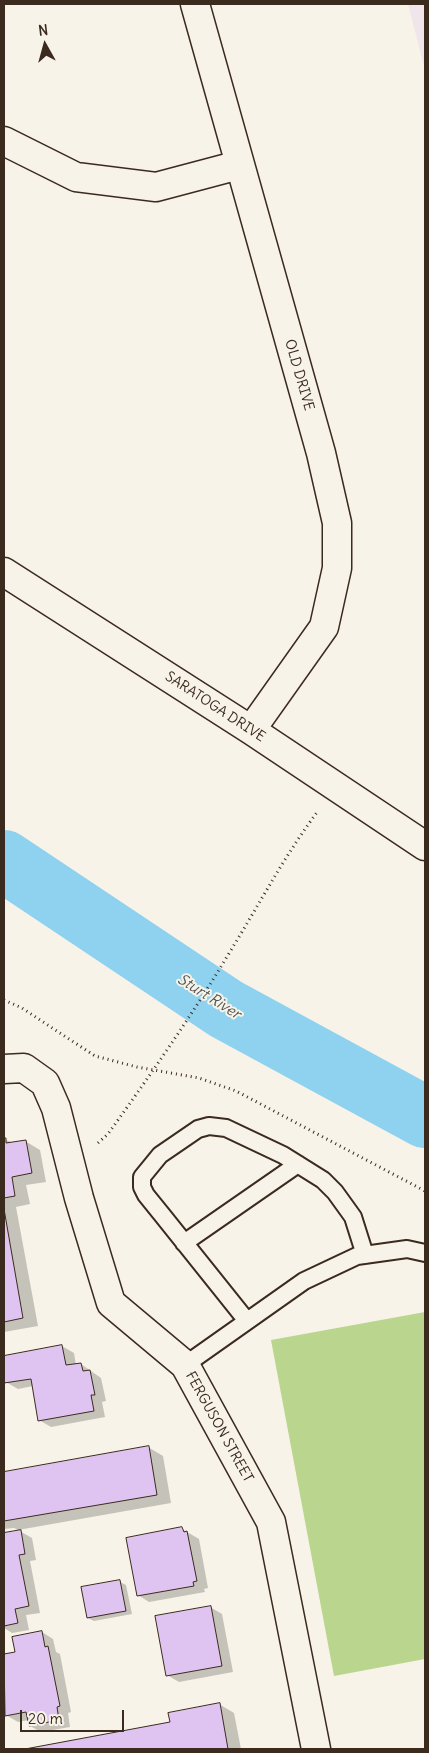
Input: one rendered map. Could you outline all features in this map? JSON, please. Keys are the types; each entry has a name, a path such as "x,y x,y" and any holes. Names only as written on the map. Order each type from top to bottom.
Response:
{"street":[{"name":"OLD DRIVE","path":"195,4 318,443 337,522 337,568 324,627 251,730"},
{"path":"4,141 76,177 156,188 239,165"},
{"name":"SARATOGA DRIVE","path":"4,572 251,730 425,846"},
{"name":"FERGUSON STREET","path":"4,1069 24,1068 45,1083 56,1108 72,1166 78,1198 111,1303 185,1365 271,1522 316,1749"}],"lane":[{"path":"247,1321 146,1195 142,1187 142,1177 160,1155 198,1129 209,1126 226,1128 282,1155 323,1180 335,1192 353,1217 365,1255"},
{"path":"184,1243 298,1164"},
{"path":"185,1365 304,1281 356,1256 407,1249 425,1253"}],"path":[{"path":"72,1166 88,1154 108,1134 172,1044 231,950 293,845 319,809 333,784"},
{"path":"4,1000 22,1008 96,1056 112,1062 199,1078 236,1091 425,1190"}],"shaded area":[{"path":"408,4 425,4 425,70"}],"green space":[{"path":"425,1312 425,1659 334,1676 271,1340"}],"building":[{"path":"4,1138 6,1138 6,1143 26,1140 32,1173 12,1177 15,1196 4,1198"},
{"path":"4,1209 23,1318 4,1322"},
{"path":"62,1345 66,1365 81,1363 83,1371 90,1370 95,1395 91,1395 94,1411 38,1421 31,1379 4,1383 4,1356"},
{"path":"149,1446 157,1495 4,1521 4,1472"},
{"path":"182,1527 184,1532 187,1531 197,1581 193,1582 194,1586 137,1596 126,1538"},
{"path":"21,1530 25,1554 19,1555 29,1606 15,1609 18,1623 4,1626 4,1533"},
{"path":"120,1580 126,1611 87,1618 81,1587"},
{"path":"211,1606 222,1666 166,1676 155,1616"},
{"path":"42,1631 45,1647 48,1646 60,1706 57,1707 59,1720 29,1726 26,1712 5,1716 4,1654 15,1652 12,1637"},
{"path":"220,1703 228,1749 25,1749 170,1722 168,1713"}],"waterway":[{"name":"Sturt River","path":"4,861 226,1009 425,1117"}]}
